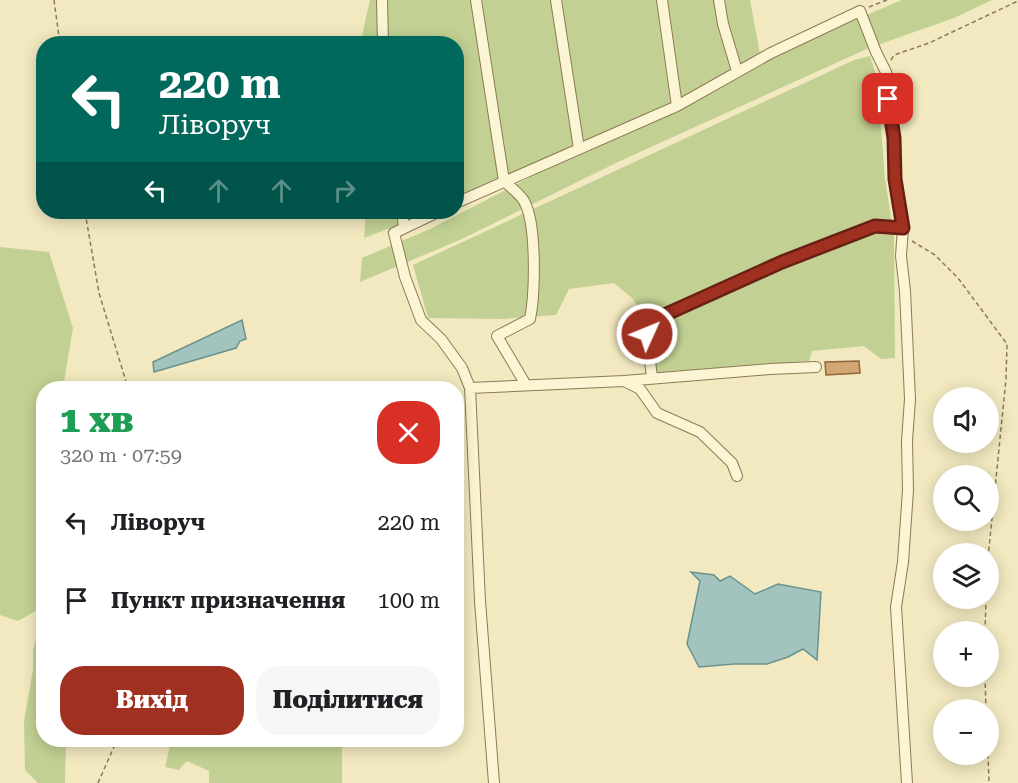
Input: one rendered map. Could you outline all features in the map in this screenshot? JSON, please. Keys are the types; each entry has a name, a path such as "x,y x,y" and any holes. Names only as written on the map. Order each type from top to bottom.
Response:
{"street":[{"path":"382,0 384,36"},
{"path":"476,0 504,182 524,201 531,225 534,298 530,319 497,336 526,385"},
{"path":"556,0 579,149"},
{"path":"662,0 677,106"},
{"path":"719,0 723,24 737,71"},
{"path":"464,200 677,106 737,71 860,11 886,72 894,138 895,179 903,228 901,256 910,399 907,441 908,490 903,562 896,607 907,783"},
{"path":"403,219 404,227"},
{"path":"422,219 394,233 405,277 421,320 441,339 462,368 470,388 480,601 494,783"},
{"path":"652,378 647,334 651,321 782,262 875,226 903,228"},
{"path":"470,388 624,381 816,367"},
{"path":"624,381 640,389 657,412 700,432 732,463 737,476"}],"path":[{"path":"54,0 59,36"},
{"path":"860,11 887,0"},
{"path":"886,72 894,55 929,42 1018,1"},
{"path":"86,219 99,293 126,381"},
{"path":"903,228 911,241 935,255 958,278 1007,344 1006,379 990,543"},
{"path":"98,783 114,747"},
{"path":"988,765 989,783"}],"green space":[{"path":"370,0 750,0 760,54 679,103 464,197 464,36 362,36"},
{"path":"902,0 992,0 954,18 869,48 620,161 462,239 360,282 362,258 449,219 464,219 464,211 548,168 666,115 767,57"},
{"path":"870,56 877,78 885,179 894,236 895,358 881,359 864,346 812,351 809,361 656,374 653,331 633,299 614,283 569,289 556,315 503,319 428,318 413,265 854,60"},
{"path":"365,219 413,219 364,238"},
{"path":"0,247 49,252 73,328 64,381 36,381 36,611 18,621 0,615"},
{"path":"36,639 36,747 66,747 65,783 38,783 25,770 24,721 33,670 33,650"},
{"path":"170,747 342,747 342,783 209,783 209,771 187,761 179,770 165,767"}],"water":[{"path":"242,320 246,339 240,341 236,348 154,372 153,362"},
{"path":"691,572 714,575 720,581 730,576 755,594 778,584 821,592 817,660 803,649 767,664 699,667 687,644 700,581"}],"building":[{"path":"859,361 860,373 826,375 825,362"}],"route":[{"path":"647,334 651,321 782,262 875,226 903,228 895,179 894,138 888,99"}]}
